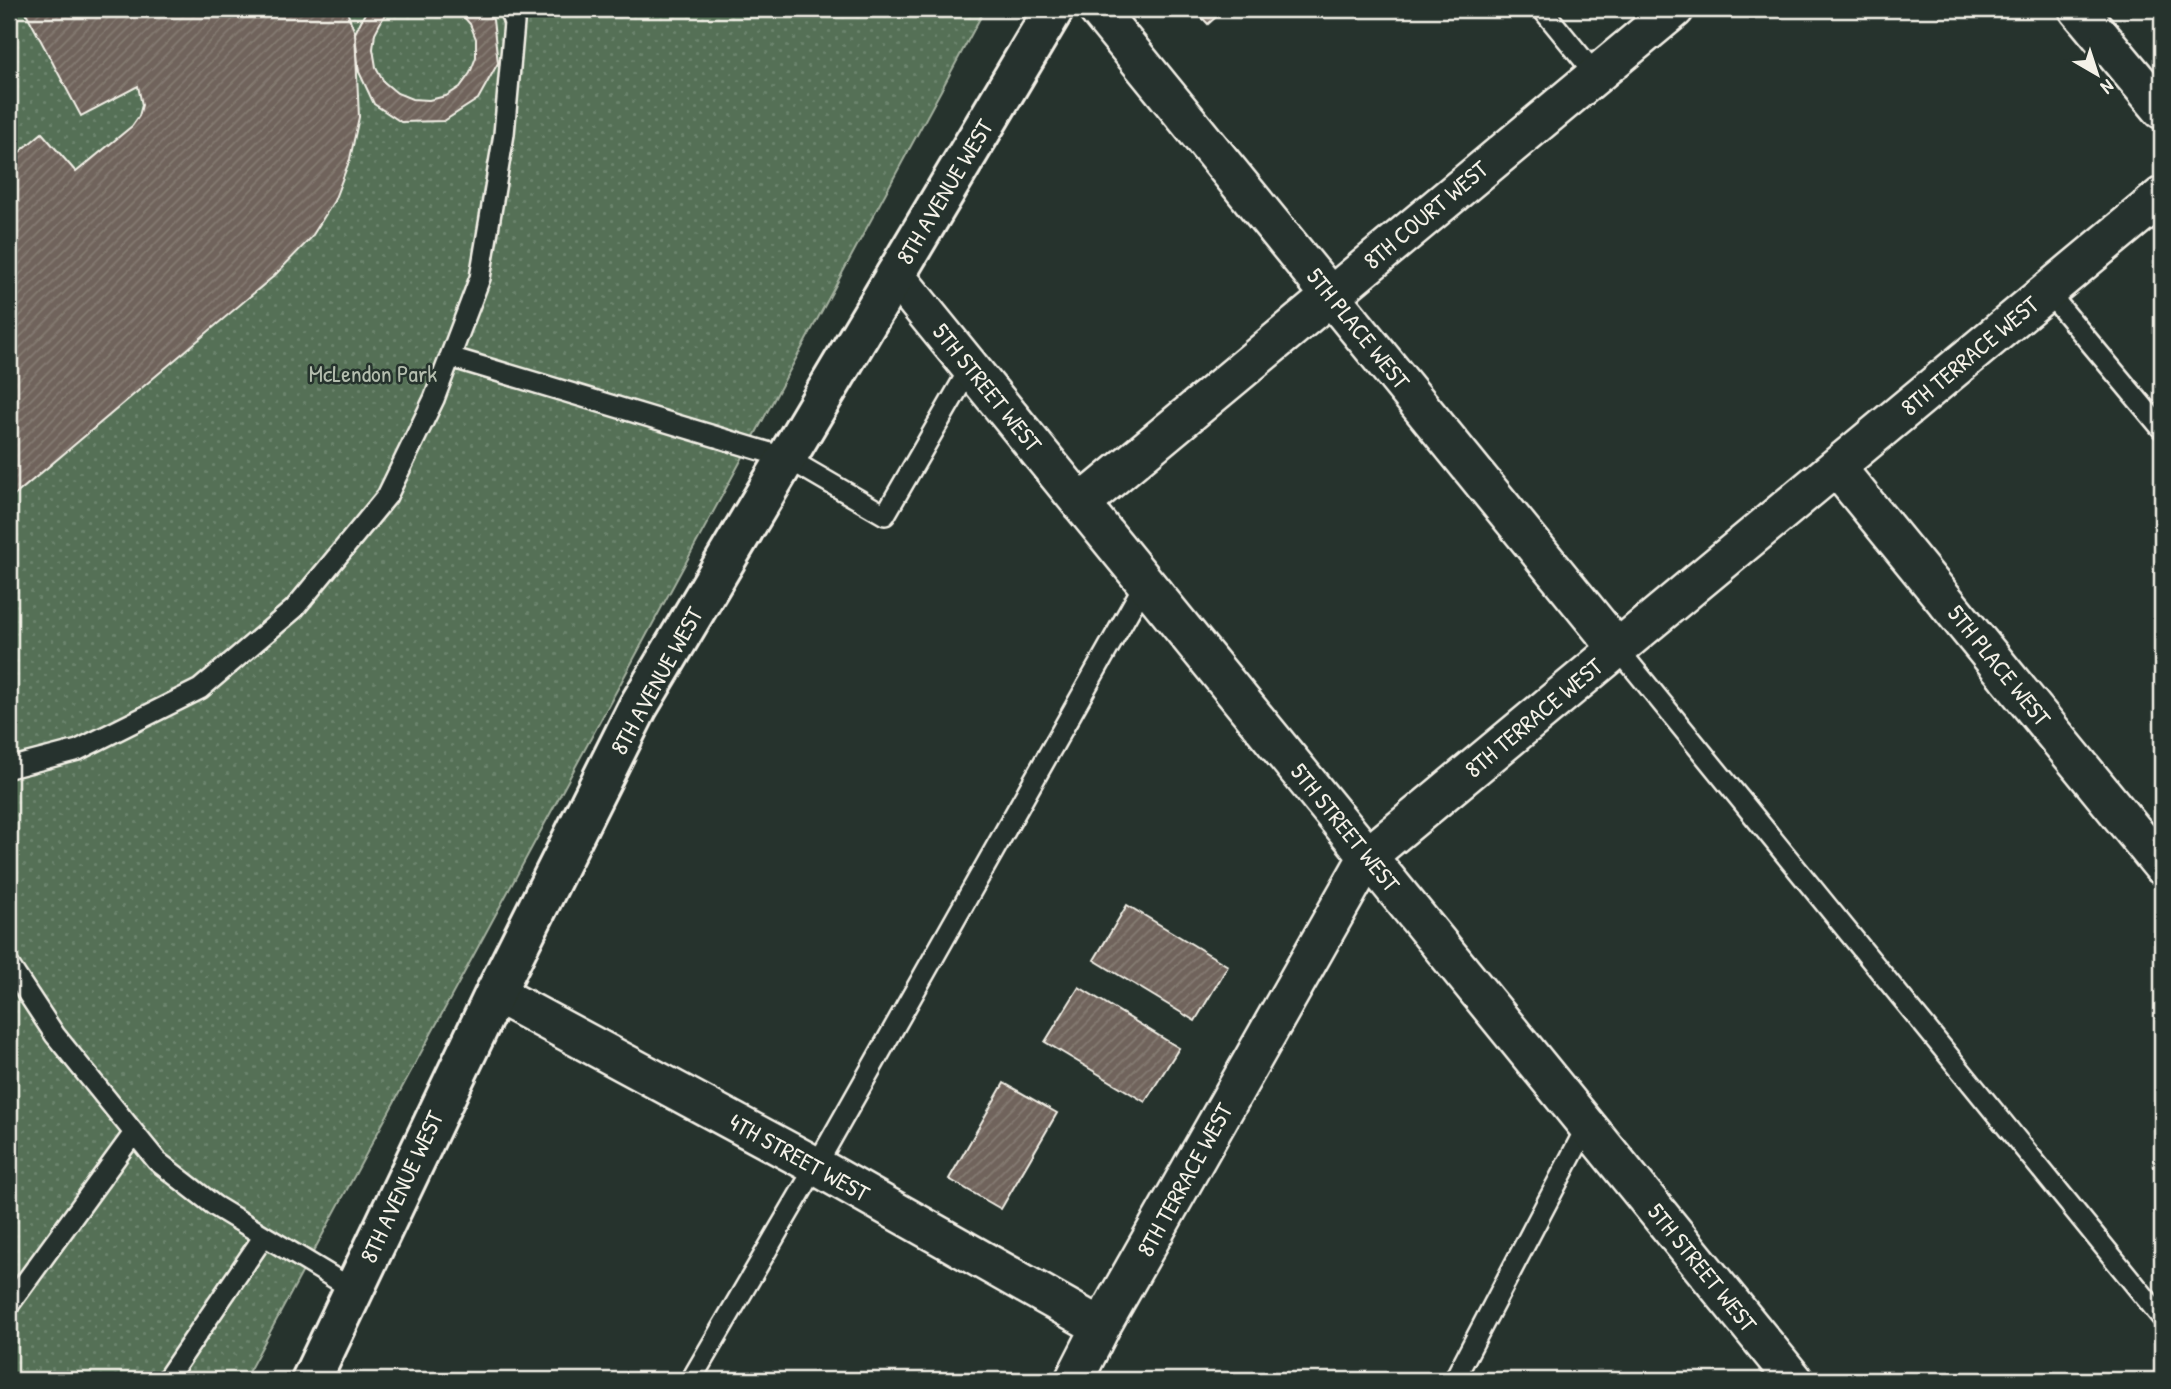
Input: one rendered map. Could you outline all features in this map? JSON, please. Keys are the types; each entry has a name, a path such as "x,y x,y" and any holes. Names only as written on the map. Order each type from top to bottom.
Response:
{"main road":[{"name":"8TH AVENUE WEST","path":"311,1380 495,993 638,707 1055,9"}],"street":[{"name":"5TH PLACE WEST","path":"1097,9 1618,649"},
{"name":"8TH COURT WEST","path":"1081,504 1675,9"},
{"path":"2078,9 2162,110"},
{"name":"8TH TERRACE WEST","path":"1074,1380 1101,1327 1368,856 2162,195"},
{"name":"5TH STREET WEST","path":"895,275 1794,1380"},
{"name":"5TH PLACE WEST","path":"1836,467 2162,866"},
{"name":"4TH STREET WEST","path":"495,993 816,1166 1101,1327"}],"lane":[{"path":"9,768 78,750 200,689 294,609 387,496 434,399 480,278 503,134 514,23 509,9"},
{"path":"1542,9 1596,75"},
{"path":"2047,291 2162,429"},
{"path":"450,357 787,458 885,515 970,368"},
{"path":"691,1380 816,1166 1145,583"},
{"path":"1618,649 2162,1318"},
{"path":"12,979 157,1161 215,1206 354,1290"},
{"path":"1454,1380 1587,1126"},
{"path":"9,1305 134,1133"},
{"path":"166,1380 264,1236"}],"green space":[{"name":"McLendon Park","path":"9,9 985,9 244,1380 9,1380"}],"building":[{"path":"24,9 346,9 355,33 359,117 350,159 334,201 311,238 274,276 9,500 9,161 42,133 76,172 132,126 142,105 138,86 81,116"},
{"path":"367,9 393,9 383,18 375,33 373,49 376,67 384,82 397,93 412,99 429,100 446,96 460,87 470,73 476,57 476,39 470,24 457,9 484,9 493,20 498,63 478,99 444,121 401,122 374,104 359,72 355,33"},
{"path":"1194,9 1225,9 1208,24"},
{"path":"1127,905 1228,966 1195,1021 1094,960"},
{"path":"1079,987 1179,1048 1145,1102 1045,1042"},
{"path":"1004,1083 1057,1113 1001,1209 949,1179"}]}
